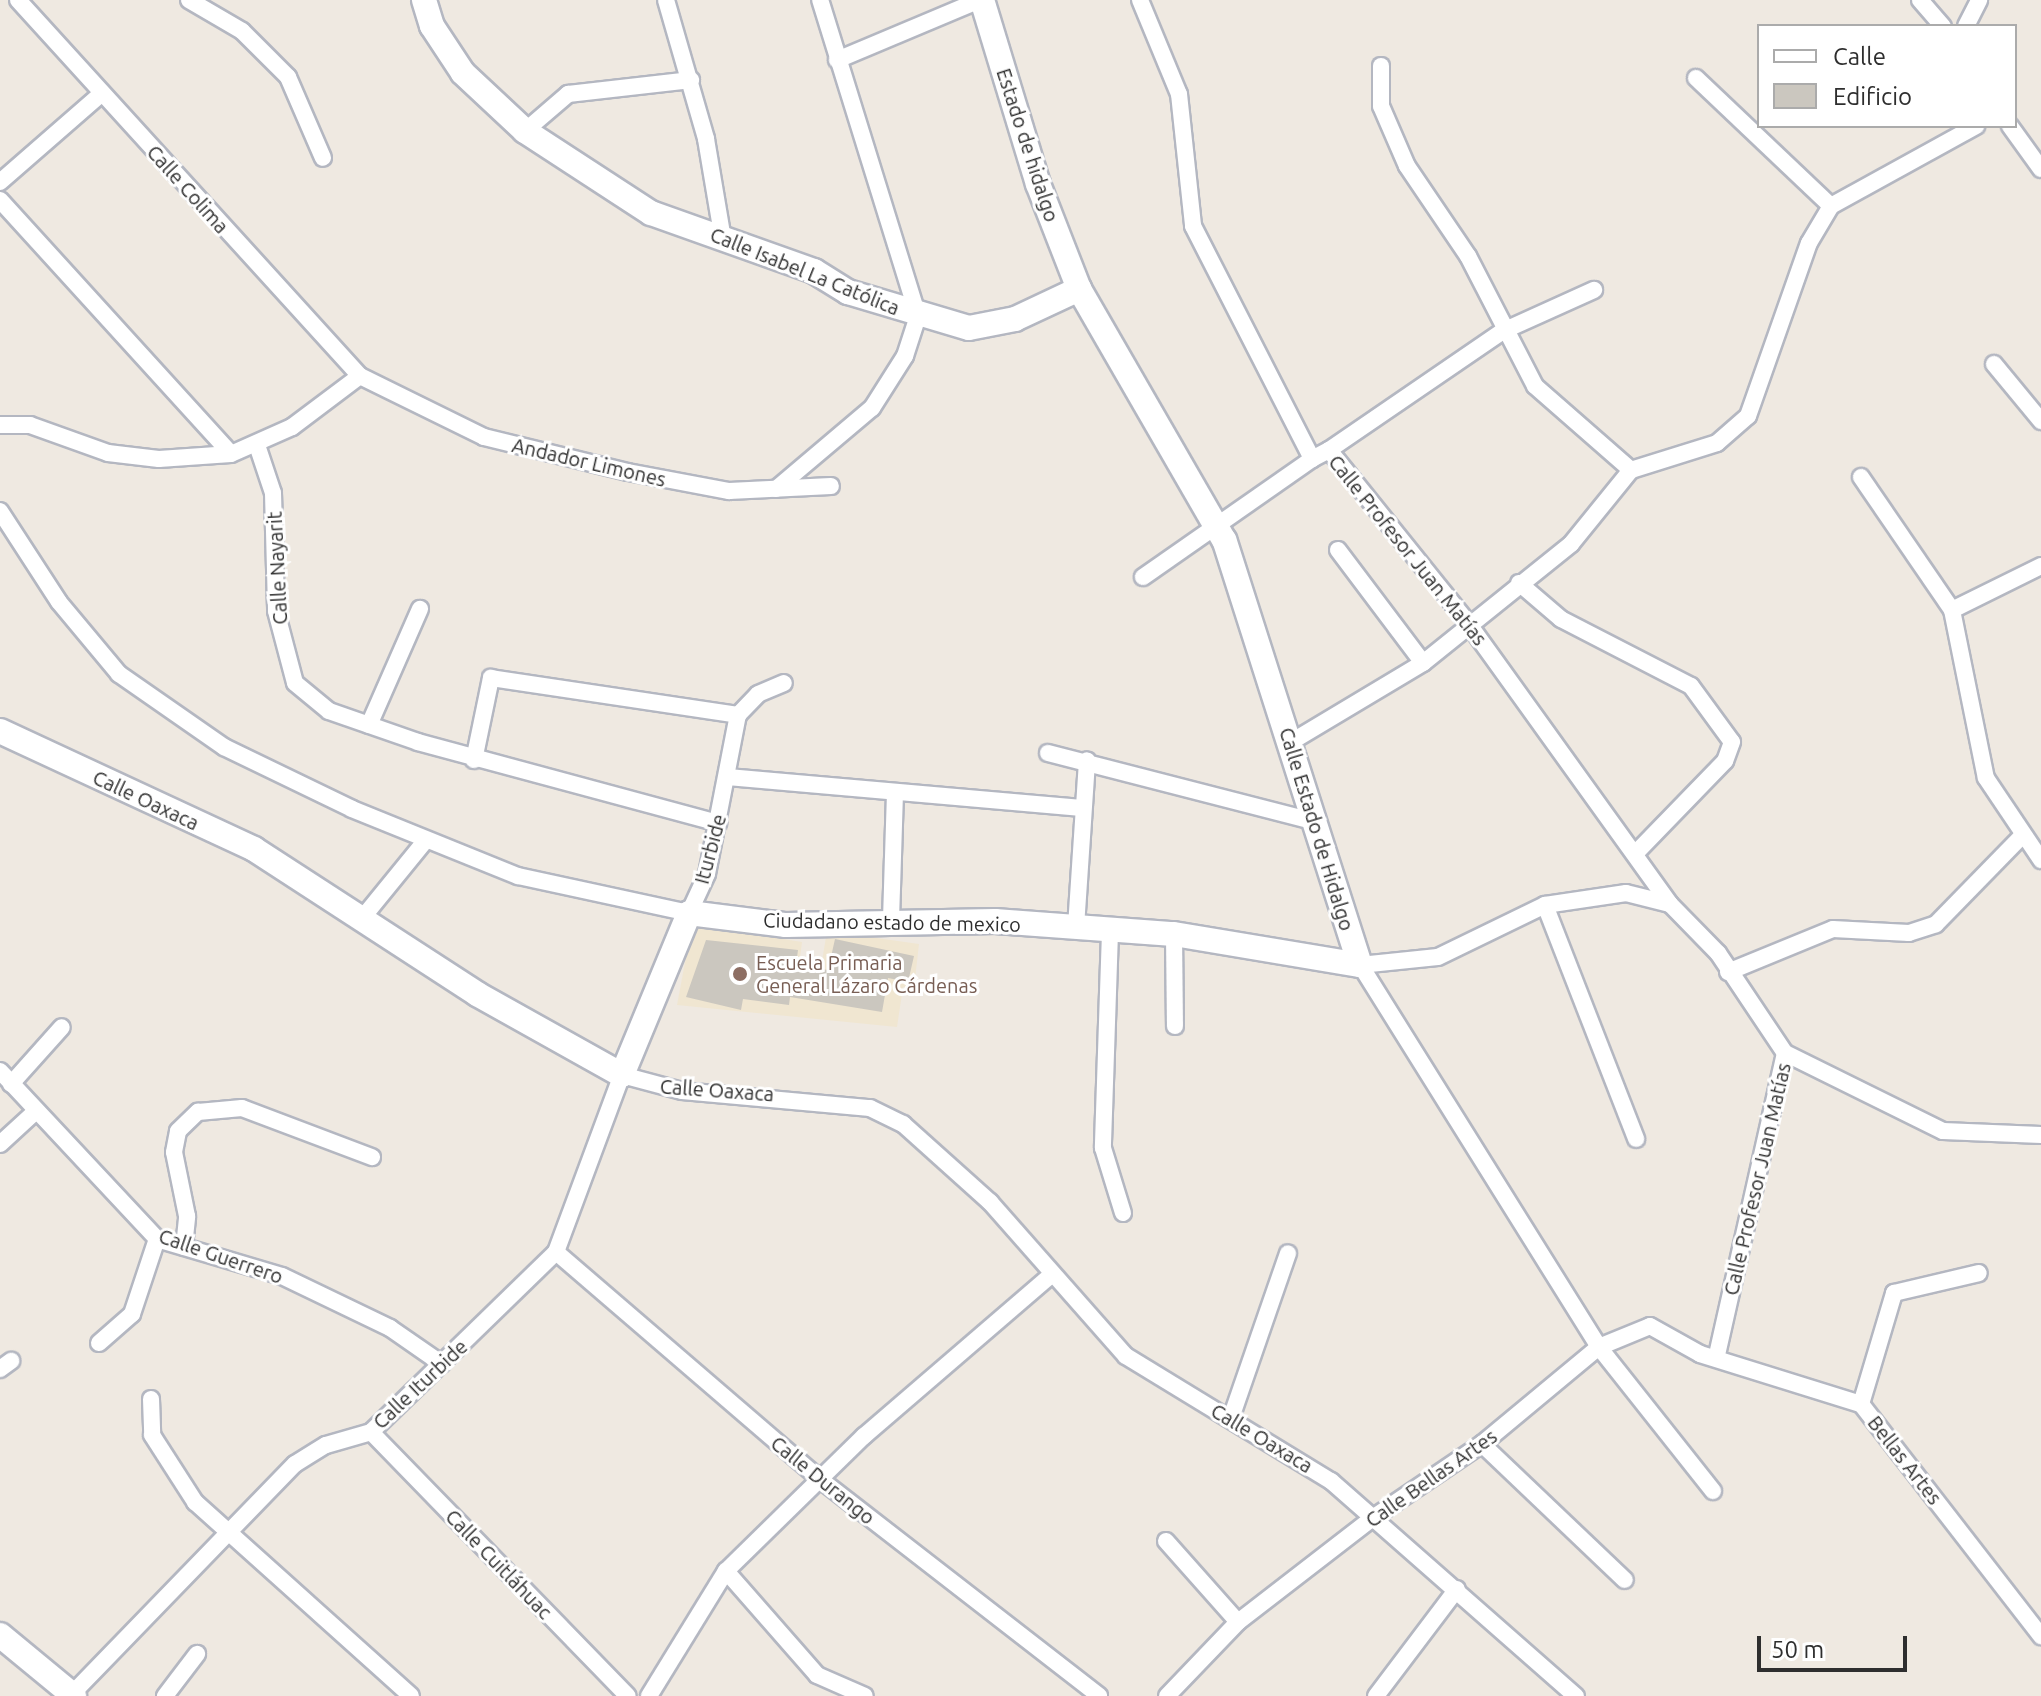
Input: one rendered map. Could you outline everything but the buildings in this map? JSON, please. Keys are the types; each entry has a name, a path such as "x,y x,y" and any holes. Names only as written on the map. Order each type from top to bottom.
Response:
{"street":[{"name":"Calle Colima","path":"18,0 360,376"},
{"path":"189,0 242,31 288,77 323,158"},
{"name":"Calle Isabel La Católica","path":"424,0 432,26 463,73 525,131 651,213 722,234 918,316 969,328 1015,319 1079,289"},
{"path":"666,0 691,80 722,234"},
{"path":"776,489 872,408 905,356 918,316 820,0"},
{"path":"837,60 981,0"},
{"name":"Estado de hidalgo","path":"981,0 1038,184 1079,289"},
{"name":"Calle Profesor Juan Matías","path":"1140,0 1179,94 1189,194 1203,252 1312,459 1329,450 1468,623 1670,904"},
{"path":"1920,0 1941,24"},
{"path":"1967,24 1979,0"},
{"path":"1381,66 1381,106 1407,166 1468,256 1503,331 1535,386 1631,470"},
{"path":"1696,78 1831,206"},
{"path":"525,131 568,94 691,80"},
{"path":"0,182 101,94"},
{"path":"1291,742 1423,663 1468,623 1571,544 1631,470 1717,443 1748,416 1809,243 1831,206 1972,128"},
{"path":"2011,128 2041,169"},
{"path":"0,200 231,454"},
{"name":"Calle Estado de Hidalgo","path":"1079,289 1216,527 1291,742 1312,821 1360,965 1599,1347 1713,1491"},
{"path":"1329,450 1503,331 1594,290"},
{"path":"1994,364 2041,421"},
{"path":"0,425 30,425 146,457 231,454 258,448 360,376"},
{"name":"Andador Limones","path":"360,376 443,422 510,444 729,491 831,486"},
{"name":"Calle Nayarit","path":"258,448 273,493 284,661 295,683 329,711 474,760 718,823"},
{"path":"1143,577 1312,459"},
{"path":"1861,477 1952,610 1986,778 2022,836 2041,860"},
{"name":"Ciudadano estado de mexico","path":"0,511 59,602 119,674 224,747 426,840 518,876 689,913 786,925 891,920 1076,927 1110,932 1174,934 1360,965 1438,957 1545,905 1626,893 1670,904"},
{"path":"1338,550 1423,663"},
{"path":"1952,610 2041,566"},
{"path":"1519,583 1561,619 1691,686 1732,742 1725,761 1635,854"},
{"path":"369,725 420,609"},
{"path":"474,760 491,678 738,715 758,694 784,683"},
{"name":"Iturbide","path":"622,1075 689,913 718,823 738,715"},
{"name":"Calle Oaxaca","path":"0,731 254,849 364,916 477,994 622,1075 682,1091 870,1108 903,1124 990,1202 1050,1276 1126,1356 1177,1391 1232,1415 1374,1517 1576,1696"},
{"path":"1048,753 1087,760 1312,821"},
{"path":"1076,927 1080,808 1087,760"},
{"path":"727,777 1080,808"},
{"path":"891,920 895,793"},
{"path":"1670,904 1728,972 1833,929 1909,933 1936,924 2022,836"},
{"path":"364,916 426,840"},
{"path":"1545,905 1636,1139"},
{"path":"1110,932 1103,1148 1123,1213"},
{"path":"1174,934 1175,1026"},
{"name":"Calle Profesor Juan Matías","path":"1717,1355 1785,1053 1728,972"},
{"path":"6,1078 62,1027"},
{"path":"1785,1053 1943,1131 2041,1135"},
{"name":"Calle Iturbide","path":"72,1695 228,1538 295,1464 371,1432 556,1252 622,1075"},
{"name":"Calle Guerrero","path":"6,1078 157,1239 282,1276 390,1328 442,1364"},
{"path":"184,1247 187,1216 174,1152 178,1131 198,1112 242,1108 372,1157"},
{"path":"0,1144 36,1111"},
{"path":"99,1343 132,1314 157,1239"},
{"name":"Calle Durango","path":"556,1252 821,1480 1099,1696"},
{"path":"1232,1415 1288,1253"},
{"path":"1861,1404 1894,1293 1979,1273"},
{"path":"649,1696 726,1571 821,1480 1050,1276"},
{"name":"Calle Bellas Artes","path":"1167,1696 1238,1622 1374,1517 1482,1444 1599,1347 1650,1326 1700,1354 1717,1355"},
{"name":"Bellas Artes","path":"1717,1355 1861,1404 2041,1636"},
{"path":"151,1399 152,1435 228,1538 411,1696"},
{"name":"Calle Cuitláhuac","path":"371,1432 628,1696"},
{"path":"1482,1444 1625,1580"},
{"path":"1166,1541 1238,1622"},
{"path":"726,1571 817,1675 865,1696"},
{"path":"1376,1696 1457,1589"},
{"path":"0,1635 72,1695"},
{"path":"165,1696 197,1654"}],"shaded area":[{"path":"692,925 802,942 800,958 822,961 827,931 919,944 914,988 903,987 897,1027 677,1005"}],"place":[{"name":"Escuela Primaria General Lázaro Cárdenas","path":"740,974"}]}
